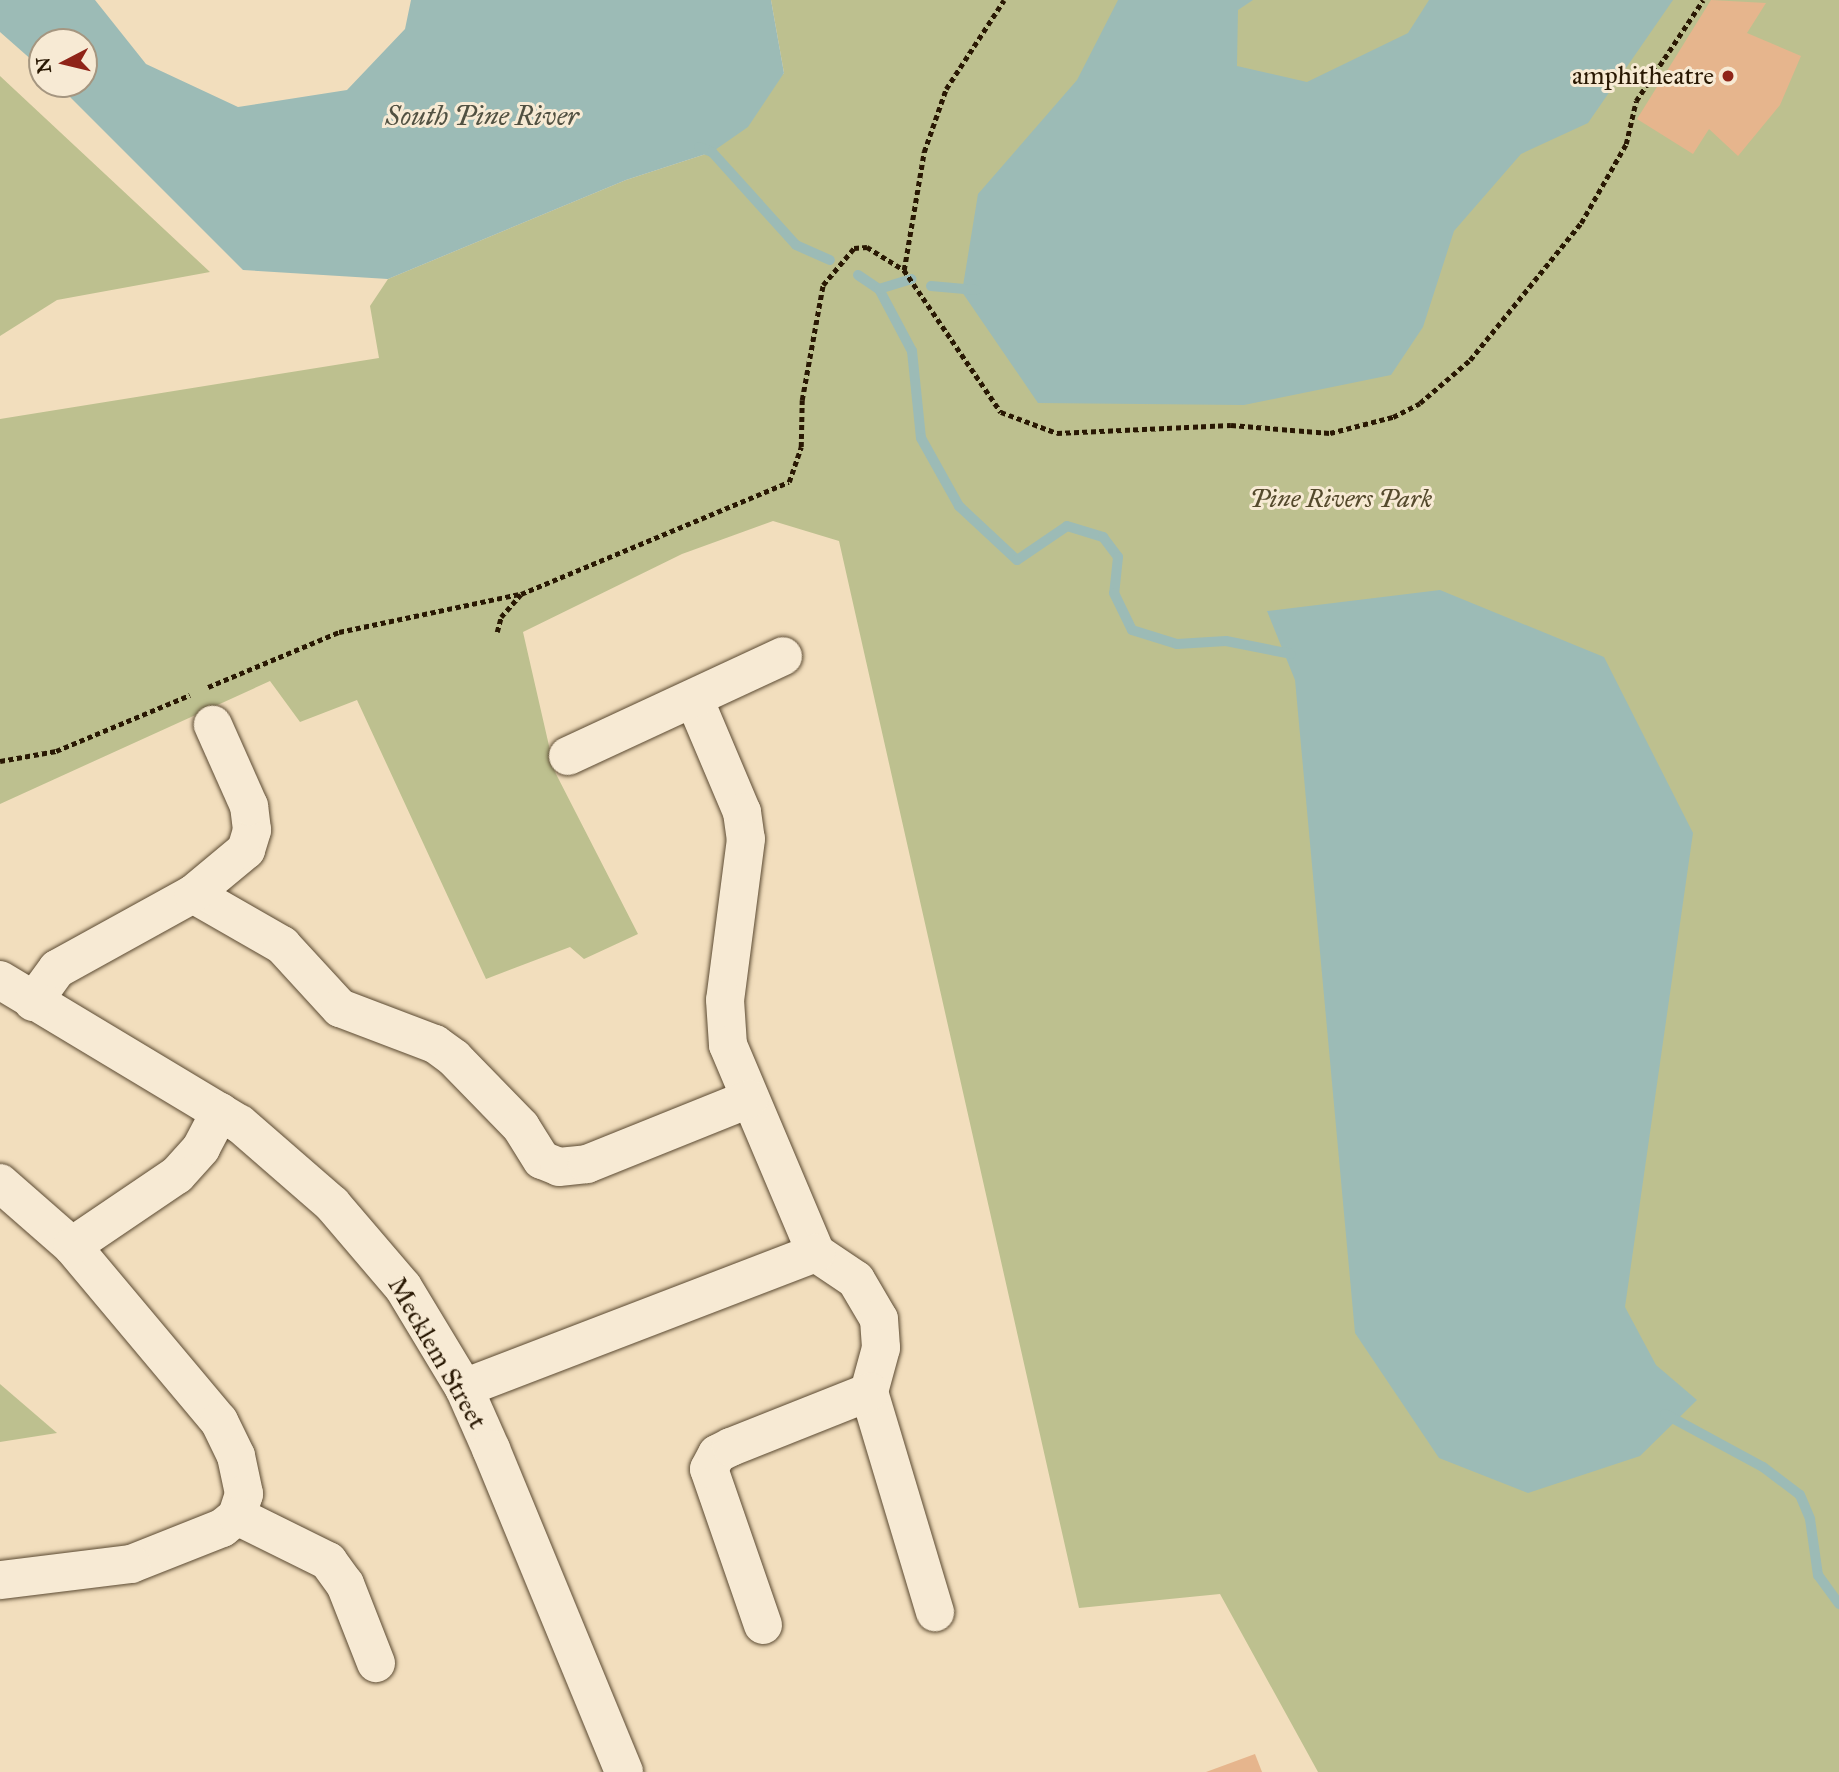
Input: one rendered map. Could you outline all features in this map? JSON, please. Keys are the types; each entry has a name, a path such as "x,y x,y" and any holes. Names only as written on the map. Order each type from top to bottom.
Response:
{"street":[{"path":"568,755 695,701 783,656"},
{"path":"695,701 742,812 746,839 725,1000 728,1045 816,1253 856,1280 879,1319 881,1348 869,1392 935,1612"},
{"path":"33,1002 57,969 193,894 246,850 252,830 249,806 213,725"},
{"path":"193,894 282,946 340,1008 445,1051 521,1127 542,1160 559,1167 587,1164 749,1099"},
{"name":"Mecklem Street","path":"0,980 220,1112 332,1205 403,1287 464,1388 518,1507 624,1772"},
{"path":"72,1246 177,1175 201,1148 220,1112"},
{"path":"0,1182 72,1246 219,1421 241,1474 244,1494 237,1517 222,1528 131,1564 0,1580"},
{"path":"464,1388 816,1253"},
{"path":"763,1625 709,1469 717,1454 731,1447 869,1392"},
{"path":"237,1517 328,1561 345,1584 376,1663"}],"path":[{"path":"904,270 924,152 946,89 1004,0"},
{"path":"0,761 56,751 339,632 522,594 789,482 801,447 802,400 823,285 854,248 867,247 904,270 1001,412 1057,433 1231,425 1330,433 1393,417 1436,392 1470,360 1581,223 1626,144 1636,101 1703,0"},
{"path":"497,632 501,617 522,594"}],"green space":[{"name":"Pine Rivers Park","path":"771,0 1839,0 1839,1772 1318,1772 1220,1594 1079,1608 839,541 773,521 682,554 523,632 555,772 638,934 584,959 570,947 486,979 357,700 300,722 270,681 0,804 0,419 379,358 370,306 388,279 626,180 712,152 784,73"},
{"path":"0,76 210,272 57,300 0,336"},
{"path":"0,1384 57,1433 0,1442"}],"water":[{"name":"South Pine River","path":"0,0 95,0 146,64 238,107 347,90 405,29 411,0 771,0 784,73 748,127 712,152 626,180 388,279 243,270 71,98 98,98 98,28 28,28 28,57 0,32"},
{"path":"1118,0 1253,0 1238,10 1237,66 1307,82 1408,33 1429,0 1673,0 1588,123 1521,154 1454,231 1423,327 1391,375 1244,405 1038,403 962,292 978,194 1077,80"},
{"path":"1440,590 1604,657 1693,833 1625,1307 1656,1365 1697,1400 1640,1456 1528,1493 1439,1458 1355,1333 1295,680 1267,611"}],"building":[{"name":"amphitheatre","path":"1711,0 1766,3 1747,33 1801,56 1780,105 1738,156 1709,129 1693,154 1637,119"},
{"path":"1255,1754 1262,1772 1206,1772"}],"waterway":[{"path":"699,147 712,152 796,245 830,260"},
{"path":"858,275 879,289 912,351 921,438 959,506 1017,560 1067,526 1103,537 1118,557 1114,593 1132,630 1177,644 1226,641 1291,654"},
{"path":"879,289 911,279"},
{"path":"931,286 976,290"},
{"path":"1665,1414 1763,1467 1800,1495 1810,1519 1818,1575 1839,1604"}],"place":[{"name":"amphitheatre","path":"1728,76"}]}
